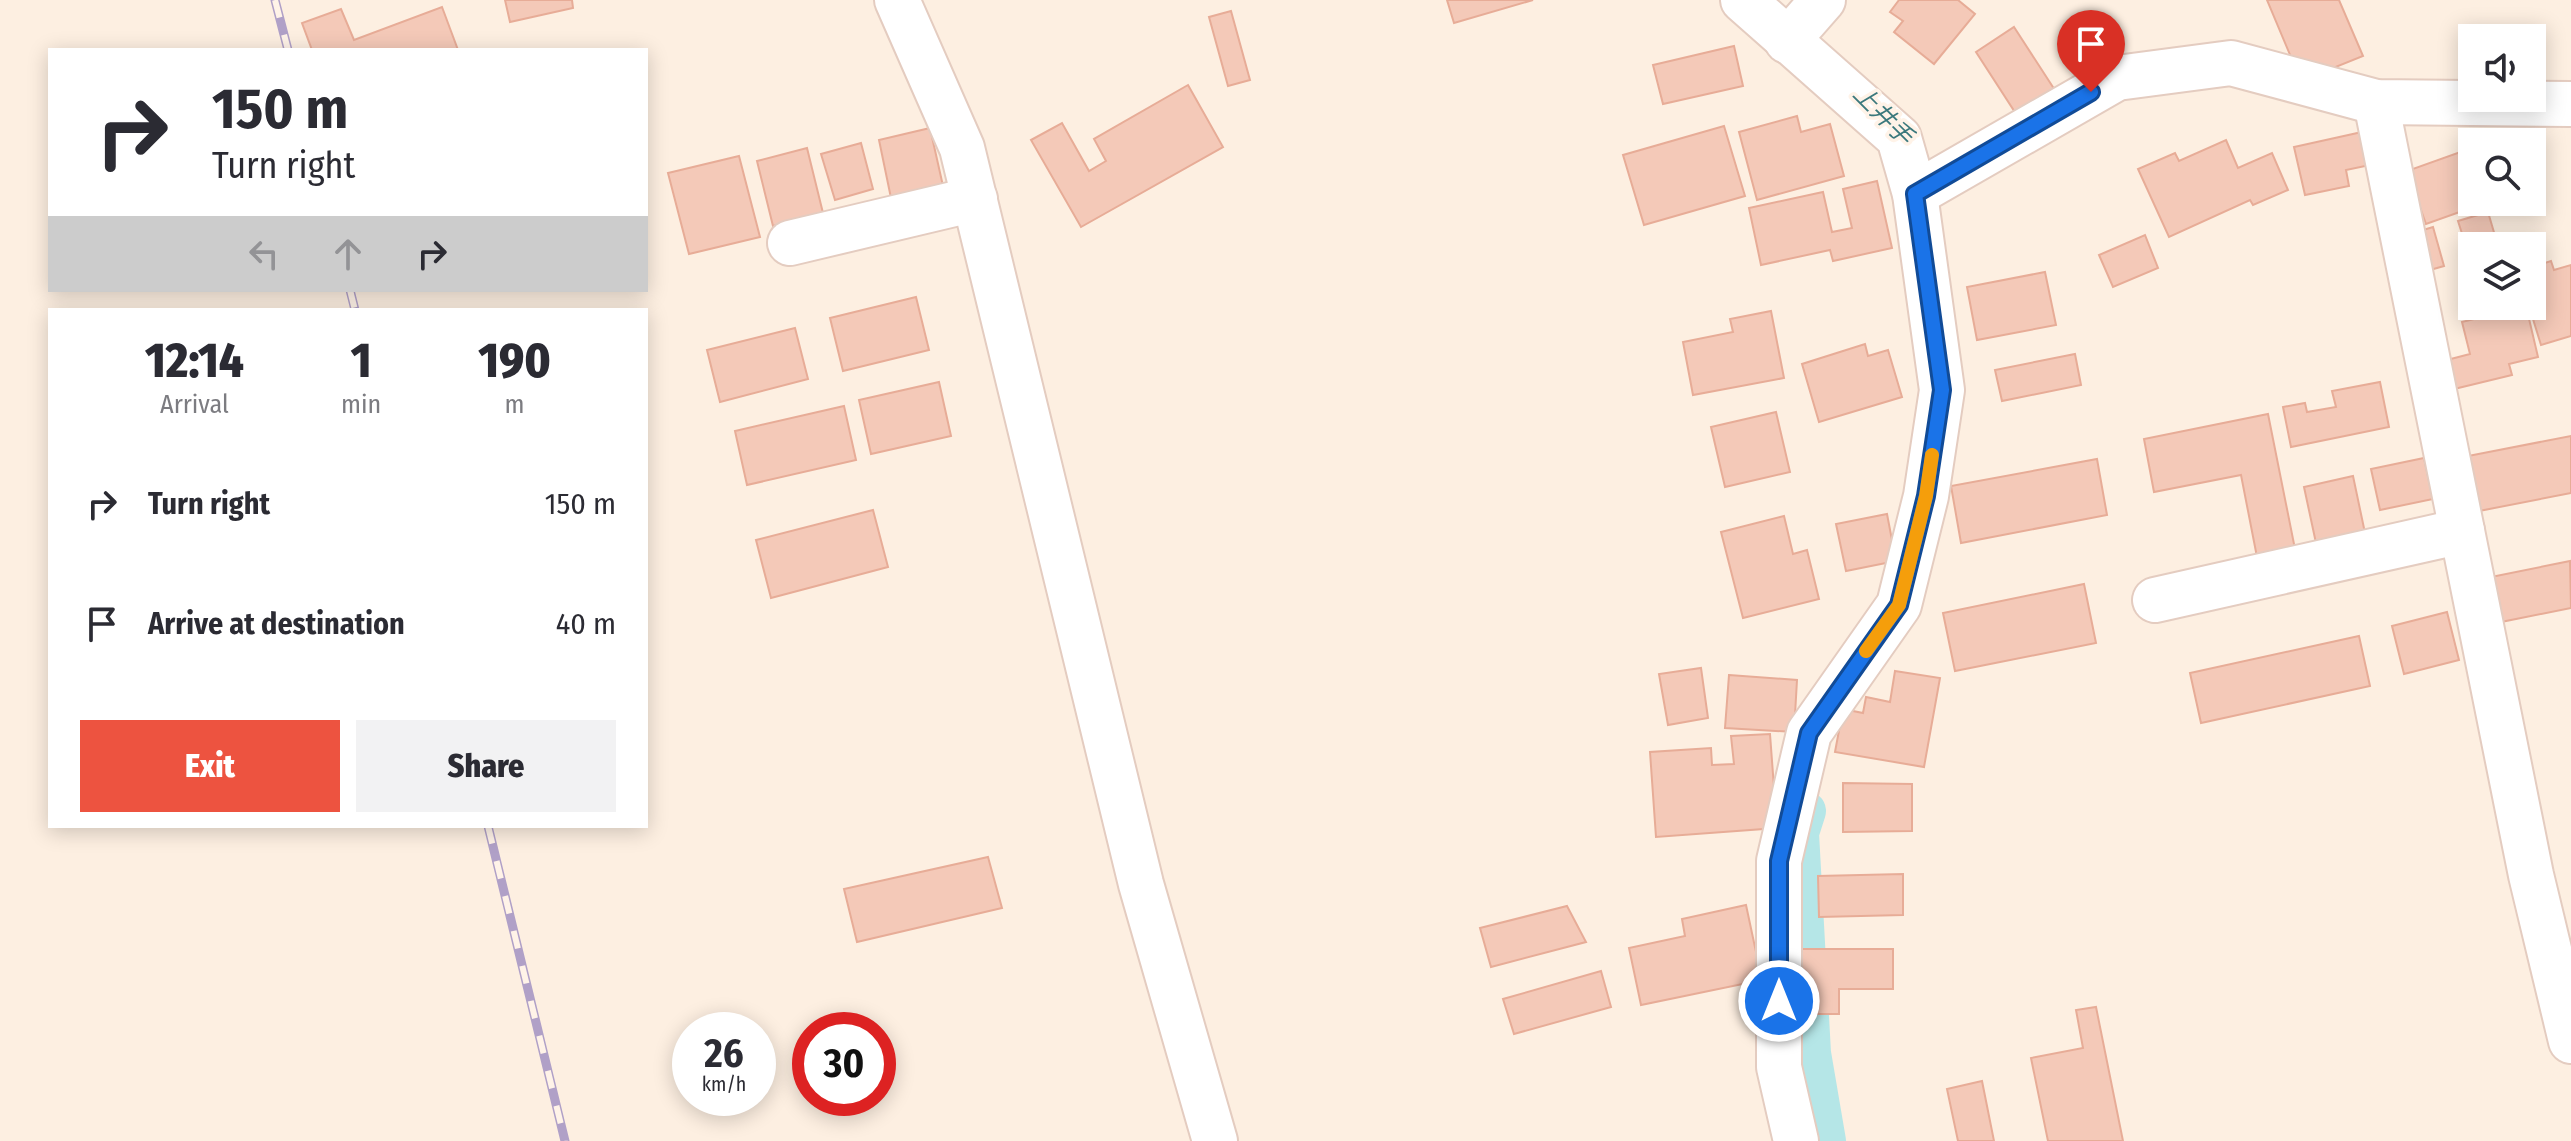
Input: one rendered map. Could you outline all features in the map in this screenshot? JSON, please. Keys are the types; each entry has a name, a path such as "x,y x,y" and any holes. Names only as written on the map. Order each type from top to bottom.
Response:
{"street":[{"path":"897,0 962,148 1141,884 1215,1141"},
{"path":"1743,0 1899,138 1915,194 1942,390 1926,496 1899,605 1809,733 1779,861 1779,1067 1796,1141"},
{"path":"1787,41 1823,0"},
{"path":"1915,194 2117,78 2231,63 2376,102 2571,104"},
{"path":"2376,102 2531,875 2571,1041"},
{"path":"790,243 975,199"},
{"path":"2155,600 2462,531"}],"building":[{"path":"505,0 572,0 573,8 510,22"},
{"path":"1447,0 1533,0 1454,23"},
{"path":"1899,0 1958,0 1975,14 1934,64 1894,32 1903,21 1890,12"},
{"path":"2267,0 2339,0 2363,56 2301,81"},
{"path":"442,7 457,48 311,48 302,23 341,9 354,40"},
{"path":"1231,11 1250,80 1228,86 1209,17"},
{"path":"2014,27 2060,98 2022,123 1976,52"},
{"path":"1734,46 1743,86 1663,104 1653,65"},
{"path":"1188,85 1223,147 1081,227 1031,140 1062,123 1089,171 1106,161 1094,139"},
{"path":"1797,116 1801,132 1830,124 1844,176 1757,200 1739,132"},
{"path":"1724,126 1745,196 1644,225 1623,155"},
{"path":"930,128 943,186 891,198 879,140"},
{"path":"2362,132 2370,165 2346,170 2349,186 2305,195 2294,147"},
{"path":"2226,140 2238,168 2272,153 2288,190 2253,205 2250,200 2169,237 2138,169 2175,153 2179,161"},
{"path":"861,143 873,189 835,200 821,154"},
{"path":"807,148 823,213 773,226 757,161"},
{"path":"2458,153 2458,213 2426,224 2407,171"},
{"path":"739,156 760,237 689,254 668,173"},
{"path":"1877,181 1892,248 1833,261 1830,250 1761,265 1749,208 1823,192 1832,232 1852,228 1843,189"},
{"path":"2489,216 2494,232 2462,232 2458,221"},
{"path":"2433,227 2444,266 2423,272 2410,234"},
{"path":"2145,235 2158,268 2113,287 2099,255"},
{"path":"2551,261 2554,270 2571,265 2571,336 2541,345 2533,320 2546,320 2546,263"},
{"path":"2045,272 2056,325 1977,340 1967,287"},
{"path":"916,297 929,350 843,371 830,318"},
{"path":"1771,311 1784,378 1693,395 1683,342 1733,332 1730,319"},
{"path":"2529,320 2538,357 2509,364 2512,375 2450,390 2443,361 2470,354 2462,322"},
{"path":"795,328 808,379 720,402 707,350"},
{"path":"1865,344 1868,356 1888,350 1902,397 1819,422 1802,364"},
{"path":"2075,354 2081,385 2002,401 1995,370"},
{"path":"939,382 951,436 871,454 859,400"},
{"path":"2380,382 2389,427 2291,447 2283,407 2305,403 2307,412 2336,407 2332,391"},
{"path":"844,406 856,460 747,485 735,431"},
{"path":"1776,412 1790,472 1725,487 1711,427"},
{"path":"2268,414 2295,549 2257,557 2241,475 2154,492 2144,439"},
{"path":"2571,436 2571,493 2479,511 2468,456"},
{"path":"2424,458 2433,499 2380,510 2371,469"},
{"path":"2097,459 2107,515 1961,543 1951,486"},
{"path":"2353,476 2365,533 2316,543 2304,487"},
{"path":"873,510 888,567 771,598 756,540"},
{"path":"1887,514 1896,561 1846,571 1836,524"},
{"path":"1784,516 1793,554 1807,550 1819,599 1743,618 1721,532"},
{"path":"2570,561 2571,608 2501,622 2491,577"},
{"path":"2084,584 2096,643 1955,671 1943,613"},
{"path":"2447,612 2459,660 2404,674 2392,626"},
{"path":"2359,636 2370,686 2201,723 2190,673"},
{"path":"1701,668 1708,718 1668,725 1659,674"},
{"path":"1895,671 1940,678 1924,767 1835,752 1843,709 1863,713 1866,697 1890,702"},
{"path":"1729,675 1797,680 1794,732 1725,728"},
{"path":"1770,734 1777,828 1656,837 1650,752 1711,748 1712,765 1734,764 1731,736"},
{"path":"1843,783 1912,784 1912,831 1843,832"},
{"path":"988,857 1002,908 857,942 844,889"},
{"path":"1903,874 1903,915 1819,917 1818,876"},
{"path":"1746,905 1762,980 1641,1005 1629,948 1685,936 1682,919"},
{"path":"1567,906 1586,942 1491,967 1480,928"},
{"path":"1799,949 1893,949 1893,989 1839,989 1839,1014 1799,1014"},
{"path":"1601,971 1611,1007 1514,1034 1503,999"},
{"path":"2096,1007 2123,1141 2048,1141 2031,1058 2083,1048 2076,1010"},
{"path":"1982,1081 1994,1141 1958,1141 1947,1089"}],"waterway":[{"name":"上井手","path":"1806,811 1799,833 1811,1053 1826,1141"}],"railway":[{"path":"275,0 287,48"},
{"path":"350,292 354,308"},
{"path":"488,828 565,1141"}],"slow traffic":[{"path":"1866,651 1899,605 1926,496 1932,455"}],"route":[{"path":"1779,1001 1779,861 1809,733 1899,605 1926,496 1942,390 1930,284 1915,194 2091,92"}]}
